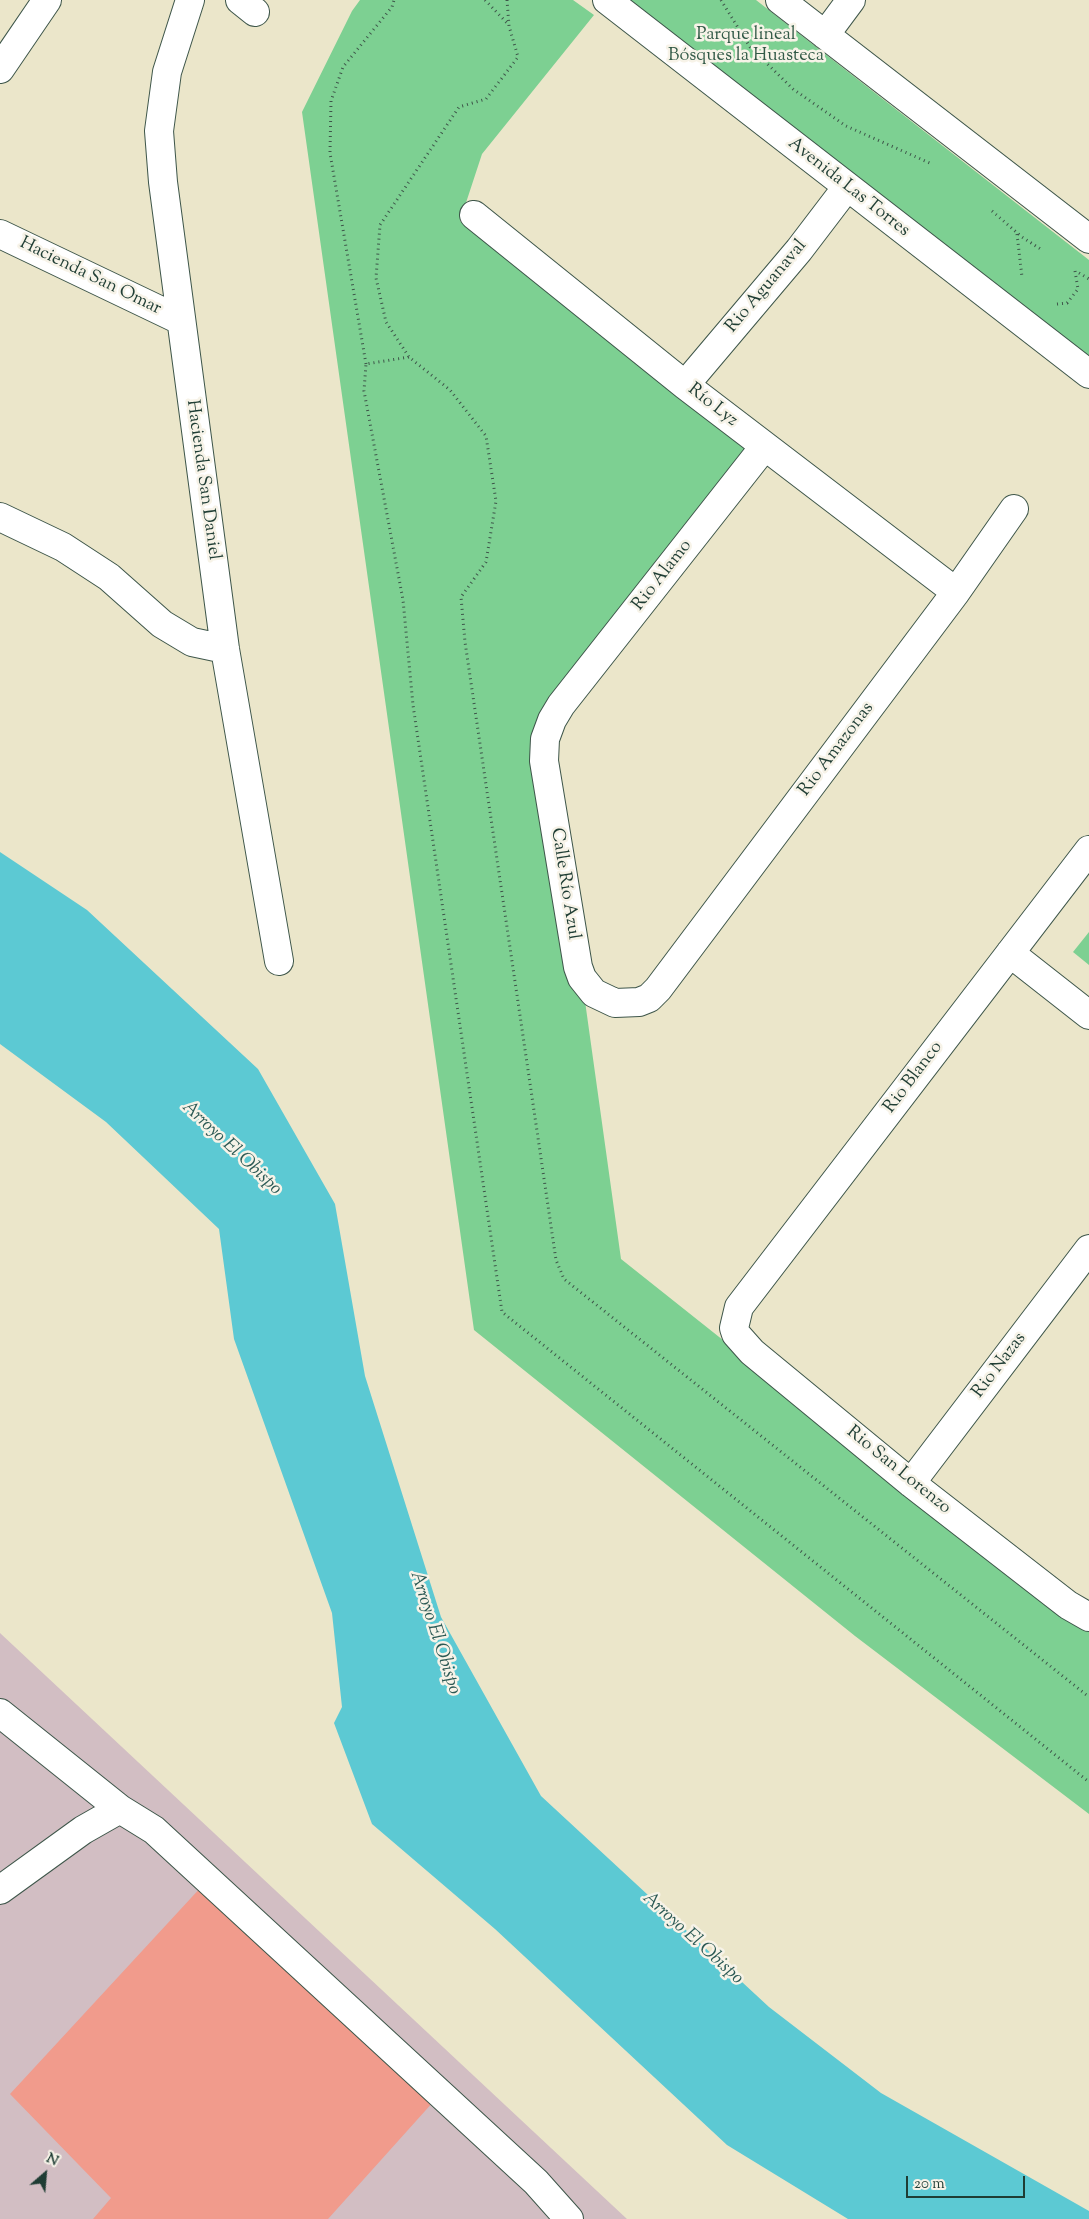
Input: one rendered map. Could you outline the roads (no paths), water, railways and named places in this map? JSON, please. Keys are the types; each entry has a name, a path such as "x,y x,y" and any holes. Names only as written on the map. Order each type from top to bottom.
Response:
{"street":[{"path":"0,69 47,0"},
{"name":"Hacienda San Daniel","path":"190,0 167,72 159,131 163,182 180,320 226,649 279,961"},
{"name":"Avenida Las Torres","path":"607,0 1089,374"},
{"path":"780,0 1089,239"},
{"path":"825,35 851,0"},
{"name":"Rio Aguanaval","path":"685,385 799,250 847,187"},
{"name":"Río Lyz","path":"474,215 764,447 956,592"},
{"name":"Hacienda San Omar","path":"0,234 180,320"},
{"name":"Rio Alamo","path":"562,705 764,447"},
{"name":"Rio Amazonas","path":"658,989 956,592 1014,509"},
{"path":"0,517 63,547 109,577 162,624 192,642 226,649"},
{"name":"Calle Río Azul","path":"562,705 552,720 545,739 544,761 578,967 582,978 594,993 615,1003 639,1002 649,998 658,989"},
{"name":"Rio Blanco","path":"739,1307 1089,850"},
{"path":"1010,953 1089,1015"},
{"name":"Rio Nazas","path":"911,1483 1089,1249"},
{"name":"Rio San Lorenzo","path":"739,1307 734,1328 736,1334 752,1352 911,1483 1068,1605 1089,1616"},
{"path":"0,1713 120,1809 154,1830 536,2182 569,2219"},
{"path":"0,1890 83,1830 120,1809"}],"water":[{"name":"Arroyo El Obispo","path":"0,852 87,910 258,1069 335,1204 365,1376 441,1617 541,1796 769,2007 881,2093 1089,2211 1089,2219 848,2219 727,2145 495,1929 372,1824 334,1723 342,1707 332,1613 234,1339 219,1229 106,1122 0,1044"}],"park label":[{"name":"Parque lineal Bósques la Huasteca","path":"746,46"}]}
